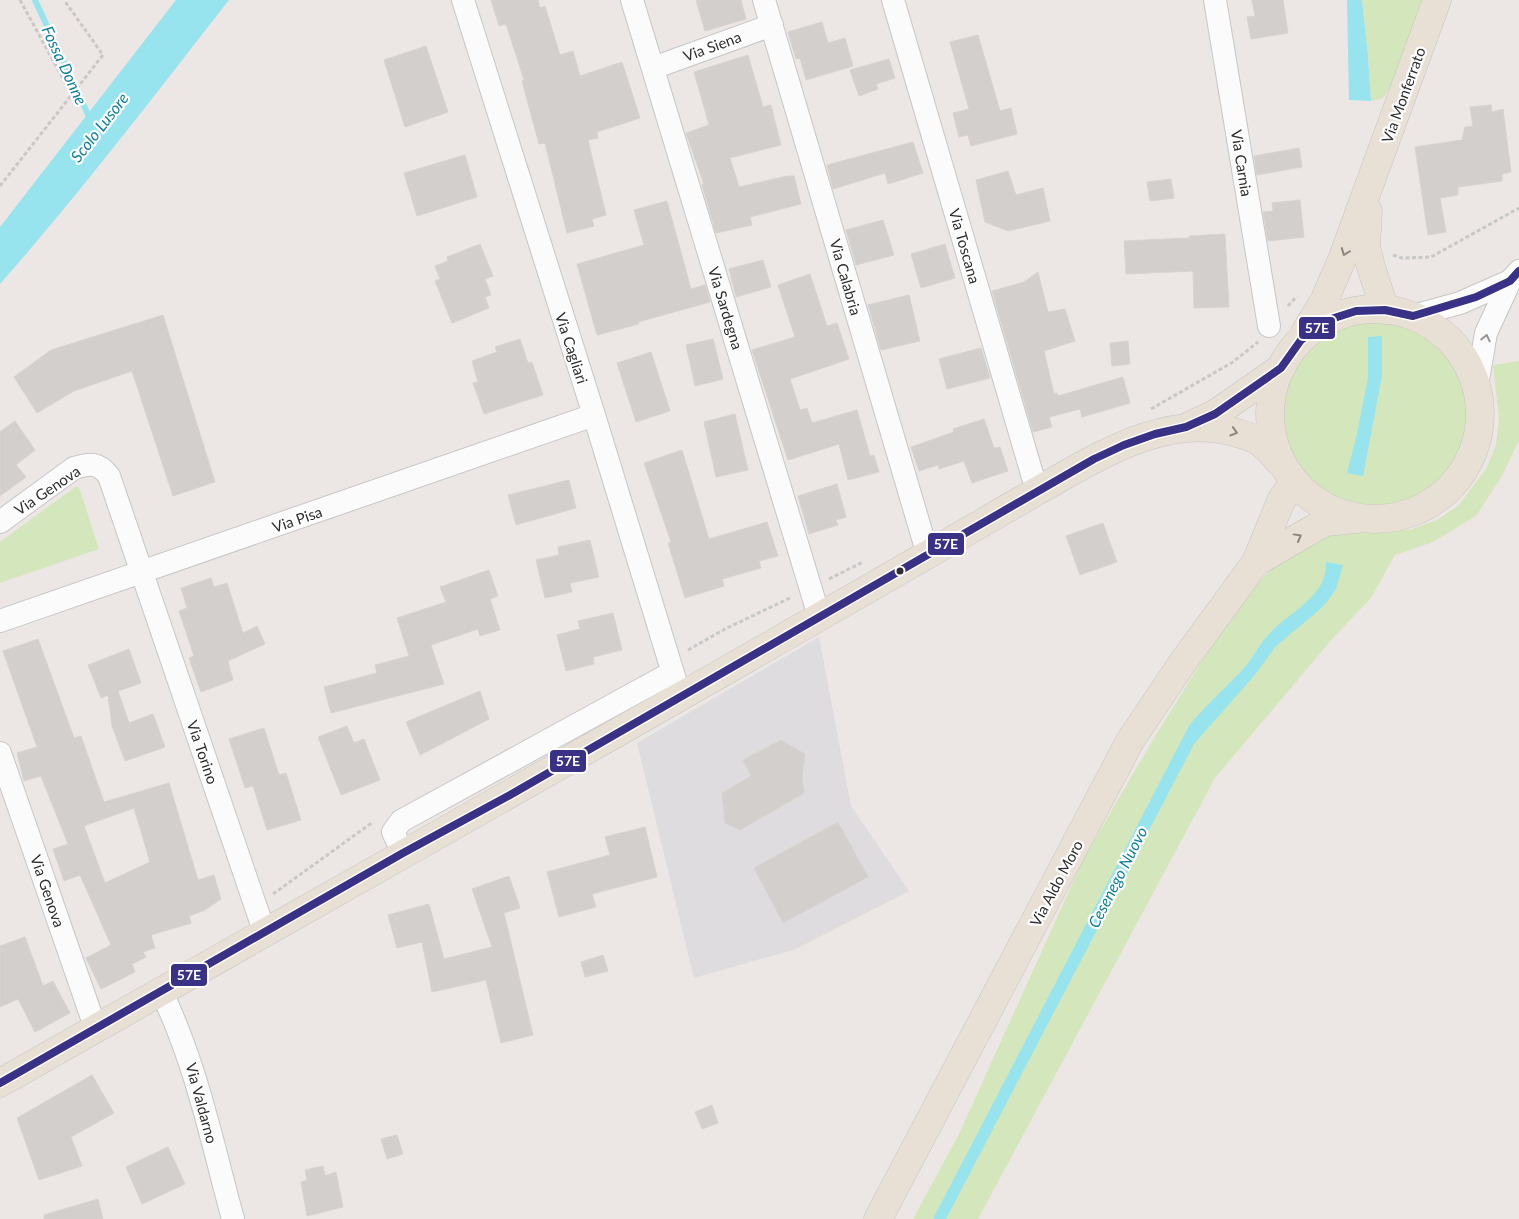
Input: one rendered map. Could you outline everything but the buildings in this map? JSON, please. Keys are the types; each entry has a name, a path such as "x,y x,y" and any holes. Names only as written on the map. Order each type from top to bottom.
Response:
{"main road":[{"name":"Via Monferrato","path":"1301,340 1324,301 1369,190 1437,0"},
{"name":"Via Monferrato","path":"1369,190 1366,246 1370,267 1385,310"},
{"path":"1186,427 1208,427 1226,430 1259,441 1308,496 1333,511 1362,519 1396,518 1428,505 1455,483 1473,454 1481,420 1477,386 1463,356 1441,332 1413,316 1385,310 1356,311 1328,320 1301,340 1281,368 1270,400 1271,434 1288,473"},
{"path":"0,1083 403,853 510,795 674,676 819,616 1094,459 1124,445 1155,434 1186,427 1215,414 1281,368"},
{"name":"Via Aldo Moro","path":"878,1219 1130,741 1183,662 1256,562 1281,502 1288,473"},
{"name":"Via Aldo Moro","path":"1256,562 1325,522 1362,519"}],"street":[{"name":"Via Cagliari","path":"462,0 594,415 674,676"},
{"name":"Via Sardegna","path":"632,0 819,616"},
{"name":"Via Calabria","path":"764,0 928,555"},
{"name":"Via Toscana","path":"893,0 1037,491"},
{"name":"Via Carnia","path":"1215,0 1269,326"},
{"name":"Via Siena","path":"653,68 772,25"},
{"path":"1413,316 1460,303 1515,276"},
{"path":"1477,386 1486,333 1515,276"},
{"name":"Via Pisa","path":"0,620 594,415"},
{"name":"Via Genova","path":"0,522 74,468 86,464 96,465 104,469 109,476 142,572"},
{"name":"Via Torino","path":"142,572 261,922 266,931"},
{"name":"Via Genova","path":"0,753 91,1015 99,1027"},
{"name":"Via Valdarno","path":"161,991 192,1065 233,1219"}],"path":[{"path":"20,0 72,94"},
{"path":"0,186 103,55 64,0"},
{"path":"1392,255 1402,258 1431,257 1519,208"},
{"path":"1150,410 1233,362 1260,340 1269,326 1298,295 1302,288"},
{"path":"674,676 725,629 871,558"},
{"path":"268,897 380,819"}],"shaded area":[{"path":"819,637 851,806 909,891 796,949 694,978 637,743"}],"green space":[{"path":"1362,0 1425,0 1400,75 1382,99 1371,101 1368,56"},
{"path":"1375,316 1403,320 1428,332 1443,344 1455,359 1467,384 1471,412 1467,440 1455,465 1443,480 1428,492 1403,504 1375,508 1347,504 1322,492 1307,480 1295,465 1283,440 1279,412 1283,384 1295,359 1307,344 1322,332 1347,320"},
{"path":"1519,361 1519,440 1502,476 1476,516 1433,542 1395,555 1371,598 1332,639 1215,778 978,1219 913,1219 959,1134 1084,858 1154,738 1231,614 1281,558 1325,531 1409,530 1437,520 1458,506 1486,469 1496,445 1499,418 1493,365"},
{"path":"75,487 79,487 99,549 0,583 0,542"}],"water":[{"name":"Scolo Lusore","path":"176,0 229,0 88,179 0,284 0,227"},
{"path":"1347,0 1362,0 1371,101 1349,100"},
{"path":"1382,336 1382,376 1363,476 1347,473 1368,377 1368,337"},
{"name":"Cesenego Nuovo","path":"1326,562 1343,565 1336,589 1317,612 1276,646 1254,676 1194,744 946,1219 933,1219 1189,726 1244,668 1269,634 1314,594 1321,585 1325,574"}],"waterway":[{"name":"Fossa Donne","path":"35,0 91,121"}],"transit line":[{"name":"57E","path":"0,1083 403,853 510,795 1094,459 1124,445 1155,434 1186,427 1215,414 1281,368 1301,340 1328,320 1356,311 1385,310 1413,316 1476,297 1510,281 1519,271"}]}
